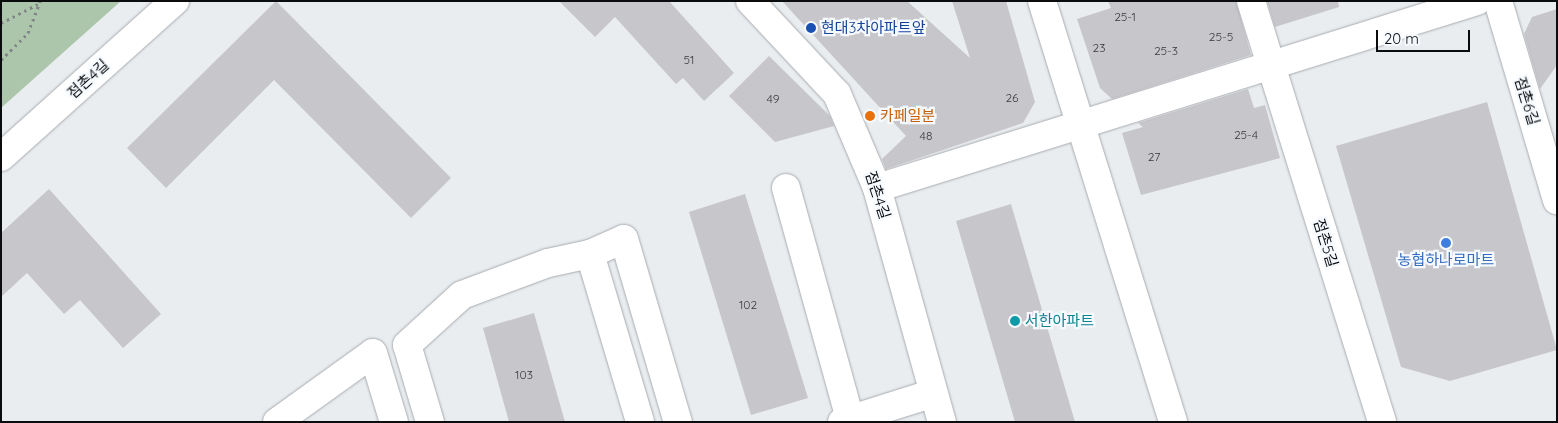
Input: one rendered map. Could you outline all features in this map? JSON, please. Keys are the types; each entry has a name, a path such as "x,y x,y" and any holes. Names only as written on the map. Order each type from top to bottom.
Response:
{"street":[{"name":"점촌4길","path":"1,157 175,1"},
{"name":"점촌4길","path":"750,1 837,94 877,188 942,422"},
{"path":"1042,1 1173,422"},
{"name":"점촌5길","path":"1251,1 1382,422"},
{"path":"877,188 1478,1"},
{"name":"점촌6길","path":"1498,1 1557,200"},
{"path":"1530,108 1557,120"},
{"path":"786,188 846,420 934,393"},
{"path":"277,422 373,353 407,345 462,295 548,263 590,254 624,239 678,422"},
{"path":"590,254 640,422"},
{"path":"407,345 430,422"},
{"path":"373,353 394,422"}],"path":[{"path":"1,22 23,15 40,2"},
{"path":"1,60 28,33 40,2"}],"green space":[{"path":"1,1 121,1 1,108"}],"building":[{"path":"276,1 451,178 411,218 274,80 166,188 127,148"},
{"path":"559,1 669,1 734,73 704,101 683,78 676,84 615,17 595,37"},
{"path":"782,1 907,1 970,58 952,1 1006,1 1035,102 1023,123 886,169 882,159 906,136"},
{"path":"1108,1 1236,1 1251,55 1112,99 1100,88 1077,19 1111,8"},
{"path":"1267,1 1338,1 1339,7 1275,27"},
{"path":"1557,9 1557,65 1540,89 1524,34 1532,17"},
{"path":"769,56 830,116 834,126 775,142 729,96"},
{"path":"1248,89 1254,108 1265,105 1280,158 1141,195 1122,133 1143,127 1138,123"},
{"name":"농협하나로마트","path":"1487,102 1557,350 1450,381 1401,367 1336,146"},
{"path":"49,189 161,314 123,348 80,300 64,314 27,273 1,297 1,233"},
{"path":"745,194 808,398 751,415 689,212"},
{"name":"서한아파트","path":"1011,204 1075,422 1015,422 956,221"},
{"path":"534,313 565,422 509,422 483,328"}],"place":[{"name":"현대3차아파트앞","path":"811,28"},
{"name":"카페일분","path":"870,116"},
{"name":"농협하나로마트","path":"1446,243"},
{"name":"서한아파트","path":"1015,321"}]}
